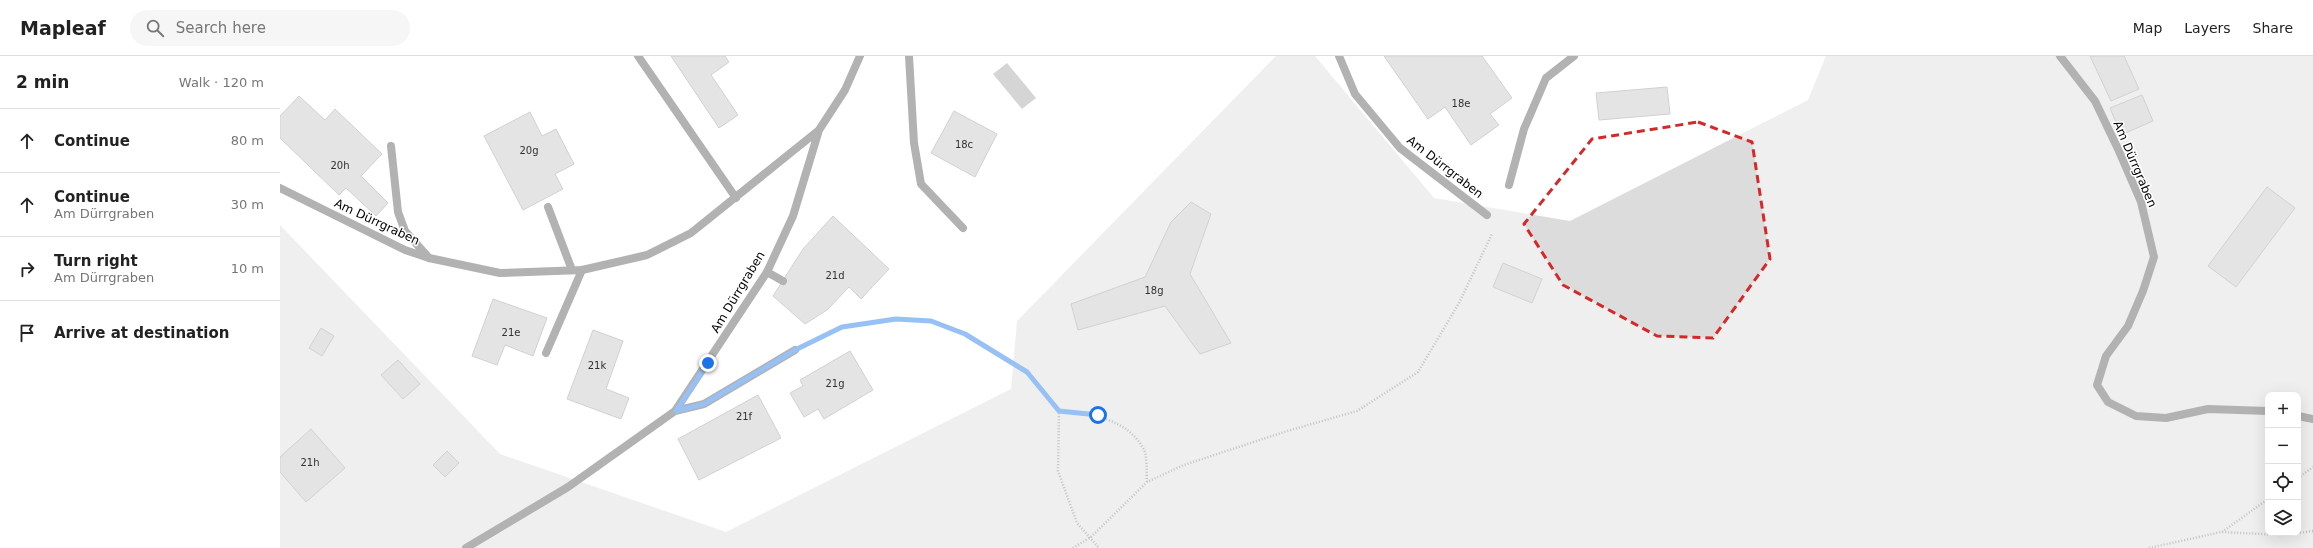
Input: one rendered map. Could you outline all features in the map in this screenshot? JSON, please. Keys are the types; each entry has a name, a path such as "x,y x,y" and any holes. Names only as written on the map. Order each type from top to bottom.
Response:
{"street":[{"path":"638,56 736,198"},
{"name":"Am Dürrgraben","path":"676,411 767,272 793,216 819,130 845,90 860,56"},
{"path":"909,56 914,143 921,184 963,228"},
{"name":"Am Dürrgraben","path":"1340,56 1355,94 1400,148 1487,215"},
{"path":"1509,185 1524,129 1546,78 1574,56"},
{"name":"Am Dürrgraben","path":"2060,56 2095,101 2118,149 2141,202 2154,257 2143,291 2128,326 2106,356 2097,385 2108,402 2136,416 2166,418 2208,409 2265,411"},
{"name":"Am Dürrgraben","path":"280,188 405,250 429,258 500,272 582,270 647,255 691,232 736,198 819,130"},
{"path":"391,146 398,212 405,231 429,258"},
{"path":"548,207 572,270"},
{"path":"546,353 582,270"},
{"path":"767,272 783,281"},
{"name":"Am Dürrgraben","path":"466,548 568,487 676,411 704,404 795,350"},
{"path":"2301,417 2313,419"}],"path":[{"path":"1073,548 1091,537 1147,482 1184,465 1284,432 1357,412 1418,372 1459,303 1493,232"},
{"path":"795,350 842,327 896,319 931,321 965,334 1027,372 1059,411 1058,471 1077,524 1091,537 1099,548"},
{"path":"1059,411 1098,415 1122,425 1144,449 1147,482"},
{"path":"2301,476 2313,467"},
{"path":"2221,532 2267,500"},
{"path":"2149,548 2221,532 2282,535 2313,531"}],"highlighted area":[{"path":"1698,122 1752,142 1770,259 1713,338 1657,336 1563,285 1524,224 1592,139"}],"shaded area":[{"path":"1276,56 1315,56 1434,198 1570,221 1808,100 1826,56 2313,56 2313,548 280,548 280,225 500,454 726,532 1011,389 1017,321"},
{"path":"1007,63 1036,98 1022,109 993,74"}],"building":[{"path":"671,56 725,56 729,62 711,75 738,115 719,128"},
{"path":"1384,56 1482,56 1512,98 1490,114 1499,125 1471,145 1445,107 1428,119"},
{"path":"2090,56 2124,56 2139,89 2111,101"},
{"path":"1667,87 1670,114 1599,120 1596,93"},
{"path":"2142,95 2153,121 2121,135 2110,108"},
{"path":"299,96 325,120 335,109 382,154 361,176 388,203 376,216 346,188 339,195 280,138 280,116"},
{"path":"954,111 997,134 975,177 931,153"},
{"path":"530,112 542,136 556,129 574,164 555,174 563,189 523,210 484,136"},
{"path":"2267,187 2295,208 2236,287 2208,266"},
{"path":"1191,202 1211,214 1190,274 1231,343 1200,354 1165,306 1078,330 1071,304 1145,277 1171,222"},
{"path":"833,216 889,269 861,299 849,287 827,310 805,324 773,296 803,249"},
{"path":"1503,263 1542,279 1532,303 1493,287"},
{"path":"493,299 547,318 533,356 505,345 497,365 472,356"},
{"path":"321,328 334,336 322,356 309,348"},
{"path":"593,330 623,341 606,389 629,398 621,419 567,399"},
{"path":"850,351 873,390 824,419 818,409 804,417 790,393 803,386 800,380"},
{"path":"398,360 420,384 403,399 381,375"},
{"path":"758,395 781,438 699,480 678,439"},
{"path":"311,429 345,468 306,502 280,472 280,457"},
{"path":"447,451 459,463 445,477 433,465"}],"route":[{"path":"708,363 676,411 704,404 795,350 842,327 896,319 931,321 965,334 1027,372 1059,411 1098,415"}]}
